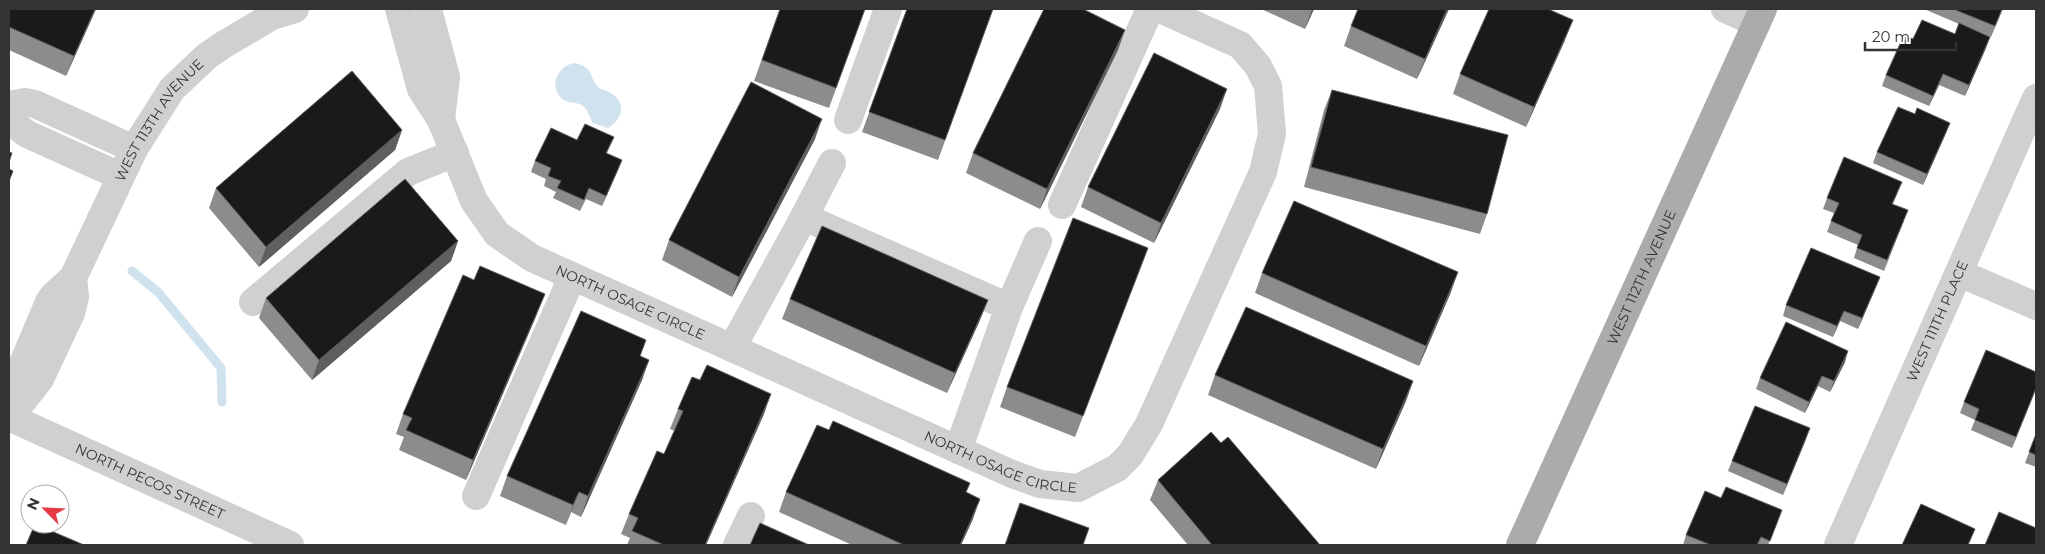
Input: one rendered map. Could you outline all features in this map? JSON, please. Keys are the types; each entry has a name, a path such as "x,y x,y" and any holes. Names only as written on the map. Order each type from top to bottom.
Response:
{"main road":[{"name":"WEST 112TH AVENUE","path":"1520,545 1760,16"}],"street":[{"name":"WEST 113TH AVENUE","path":"9,418 40,379 72,313 75,297 73,278 134,149 172,89 207,56 272,16 295,9"},
{"name":"NORTH OSAGE CIRCLE","path":"399,9 421,89 440,120 474,201 497,234 532,258 572,277 958,450 1040,484 1078,488 1117,468 1130,456 1149,424 1263,172 1272,134 1268,86 1258,66 1240,45 1160,9"},
{"path":"428,9 446,77 440,120"},
{"path":"848,120 888,9"},
{"path":"1062,205 1150,9"},
{"path":"1725,9 1760,16"},
{"name":"WEST 111TH PLACE","path":"1838,545 2036,98"},
{"path":"9,105 25,102 35,104 134,149"},
{"path":"9,116 15,125 27,134 120,176"},
{"path":"252,302 408,172 455,153"},
{"path":"732,348 832,163"},
{"path":"804,217 1009,307"},
{"path":"958,450 1009,307 1038,241"},
{"path":"1959,274 2036,306"},
{"path":"476,496 572,277"},
{"name":"NORTH PECOS STREET","path":"9,418 290,545"},
{"path":"738,545 751,516"}],"water":[{"path":"575,63 585,67 598,87 612,94 620,102 621,112 613,125 608,128 593,123 583,106 563,100 557,93 555,81 560,71 564,67"}],"building":[{"path":"9,9 95,9 74,56 9,27"},
{"path":"780,9 865,9 836,88 762,60"},
{"path":"907,9 993,9 945,140 869,112"},
{"path":"1044,9 1083,9 1125,30 1047,189 973,153"},
{"path":"1358,9 1447,9 1425,59 1351,26"},
{"path":"1489,9 1548,9 1573,20 1534,107 1460,74"},
{"path":"1953,9 2002,9 1995,26"},
{"path":"1922,20 1955,34 1959,23 1990,37 1969,85 1943,74 1933,96 1886,75 1904,35 1913,39"},
{"path":"1154,53 1227,89 1161,223 1088,187"},
{"path":"352,71 402,130 266,247 216,188"},
{"path":"751,82 822,119 739,277 669,240"},
{"path":"1332,90 1508,135 1487,214 1311,167"},
{"path":"1898,107 1915,114 1917,108 1950,123 1927,174 1877,152"},
{"path":"585,124 614,137 606,153 622,160 606,196 589,188 584,200 557,188 561,181 548,176 551,168 535,161 551,128 577,140"},
{"path":"1844,157 1902,182 1892,204 1908,210 1887,260 1857,248 1862,235 1831,221 1839,203 1827,198"},
{"path":"9,169 13,171 9,181"},
{"path":"405,179 458,241 319,360 266,298"},
{"path":"1294,201 1458,272 1426,346 1262,273"},
{"path":"1073,218 1148,248 1083,416 1007,387"},
{"path":"822,226 988,300 955,373 790,299"},
{"path":"1811,248 1880,277 1862,318 1844,311 1837,326 1786,305"},
{"path":"480,266 545,294 473,460 406,430 412,418 403,414 463,275 474,280"},
{"path":"1246,307 1413,381 1383,449 1215,375"},
{"path":"581,311 646,340 640,356 649,360 588,496 579,492 573,505 507,476"},
{"path":"1786,322 1848,351 1834,381 1822,376 1809,402 1760,378"},
{"path":"1986,350 2036,372 2036,388 2016,437 1975,420 1979,409 1964,402"},
{"path":"707,365 771,394 705,545 664,545 632,531 638,518 629,514 657,451 664,454 683,411 678,409 692,377 700,380"},
{"path":"1755,406 1810,428 1787,484 1732,461"},
{"path":"833,421 970,483 966,492 980,499 960,545 904,545 786,492 817,425 829,430"},
{"path":"1211,432 1221,443 1228,437 1320,545 1212,545 1158,480"},
{"path":"2036,434 2036,455 2029,452"},
{"path":"1726,487 1782,510 1770,541 1761,537 1757,545 1711,545 1686,535 1705,491 1721,498"},
{"path":"1020,503 1089,528 1083,545 1005,545"},
{"path":"1921,504 1975,529 1968,545 1902,545"},
{"path":"1999,512 2036,528 2036,545 1985,545"},
{"path":"760,523 809,545 750,545"},
{"path":"31,534 58,534 84,545 26,545"}],"waterway":[{"path":"132,271 158,292 221,368 222,402"}]}
